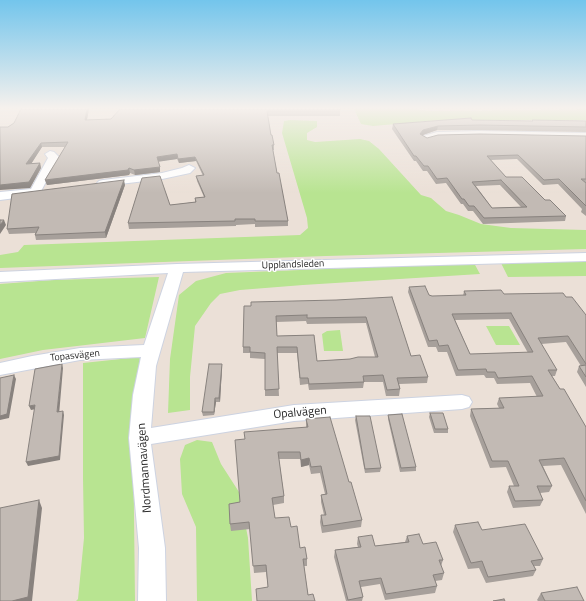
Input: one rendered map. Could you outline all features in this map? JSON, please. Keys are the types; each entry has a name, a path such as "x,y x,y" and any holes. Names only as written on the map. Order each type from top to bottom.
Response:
{"street":[{"path":"426,138 431,137"},
{"path":"35,192 54,156 50,154"},
{"path":"95,184 162,176 186,171 189,168"},
{"path":"0,196 50,190"},
{"name":"Upplandsleden","path":"0,277 177,268 586,257"},
{"name":"Nordmannavägen","path":"152,601 152,548 140,438 143,396 147,366 177,268"},
{"name":"Topasvägen","path":"0,369 80,354 151,351"},
{"name":"Opalvägen","path":"140,438 294,413 462,402"}],"green space":[{"path":"283,137 307,137 307,140 315,142 360,139 369,141 379,149 421,195 431,198 446,211 481,224 511,228 586,230 586,249 326,256 0,268 0,255 18,252 24,245 300,235 308,228 307,218"},
{"path":"586,261 586,276 508,277 501,263"},
{"path":"474,263 480,274 303,285 240,290 220,294 211,303 195,326 190,377 190,410 168,413 170,359 179,295 196,281 226,273"},
{"path":"159,277 145,338 43,350 0,359 0,284 53,280"},
{"path":"486,326 509,326 520,345 496,345"},
{"path":"340,330 343,351 324,351 322,334 327,331"},
{"path":"140,357 133,430 135,601 76,601 78,599 84,538 83,363"},
{"path":"197,440 212,442 221,464 239,492 248,538 252,601 197,601 196,527 182,494 180,459 185,445"}],"building":[{"path":"0,137 272,137 274,145 272,145 277,173 279,173 288,221 255,221 255,219 235,219 235,221 128,223 142,178 160,176 170,205 196,202 195,198 205,197 196,176 204,175 195,157 178,159 177,154 157,157 160,167 134,170 129,168 128,170 45,180 68,142 41,143 26,164 40,163 29,182 0,185"},
{"path":"402,137 586,137 586,179 581,179 586,183 586,206 559,179 544,180 518,155 487,156 506,177 522,177 545,200 550,200 566,216 484,218 474,206 469,206 464,199 462,199 447,178 437,179 428,166 424,166 416,156 414,156","holes":["501,180 527,207 492,208 472,182"]},
{"path":"124,180 105,232 35,235 39,227 7,229 12,194"},
{"path":"425,286 429,295 432,296 466,295 464,291 501,290 504,294 563,293 566,297 572,297 586,315 586,364 568,336 538,338 557,370 548,370 560,389 564,389 586,427 586,501 564,458 539,460 552,486 537,486 543,500 515,501 509,486 519,486 508,461 492,461 471,409 504,408 499,398 543,396 532,376 498,378 495,372 487,372 486,369 458,370 448,345 439,346 437,340 429,341 409,287","holes":["511,313 533,352 470,354 452,314"]},
{"path":"392,297 411,356 420,355 428,377 397,378 400,389 387,390 383,375 363,376 364,382 309,384 308,378 300,378 297,347 277,347 279,389 265,390 265,353 250,352 250,347 243,347 244,306 251,306 251,302","holes":["307,315 307,318 366,317 378,357 358,357 350,359 317,361 314,335 277,336 276,316"]},
{"path":"62,364 57,412 63,411 59,456 26,462 35,405 29,406 35,369"},
{"path":"209,364 222,364 219,398 215,398 214,412 202,412"},
{"path":"586,365 586,377 579,366"},
{"path":"14,375 7,414 0,416 0,378"},
{"path":"430,413 443,413 448,429 435,429"},
{"path":"402,414 416,467 401,468 388,415"},
{"path":"356,416 370,416 381,468 365,469"},
{"path":"330,417 362,520 323,526 321,515 326,515 321,495 327,494 321,466 311,467 309,458 301,460 300,452 278,452 284,496 272,498 275,518 289,517 291,527 297,526 300,548 305,547 307,559 303,559 308,595 313,594 315,601 257,601 256,589 268,587 266,565 253,566 249,522 230,524 229,504 240,502 235,440 245,439 244,432 308,427 306,419"},
{"path":"39,500 28,597 12,601 0,601 0,508"},
{"path":"478,522 482,530 525,524 543,559 531,561 536,570 488,577 482,561 471,563 455,525"},
{"path":"419,534 423,544 436,542 443,560 439,560 444,573 433,575 437,586 386,594 381,578 359,581 363,597 348,600 335,550 361,547 358,537 372,535 375,546 409,542 407,536"},
{"path":"577,587 584,601 545,601 541,593"},
{"path":"504,599 505,601 493,601"}]}
